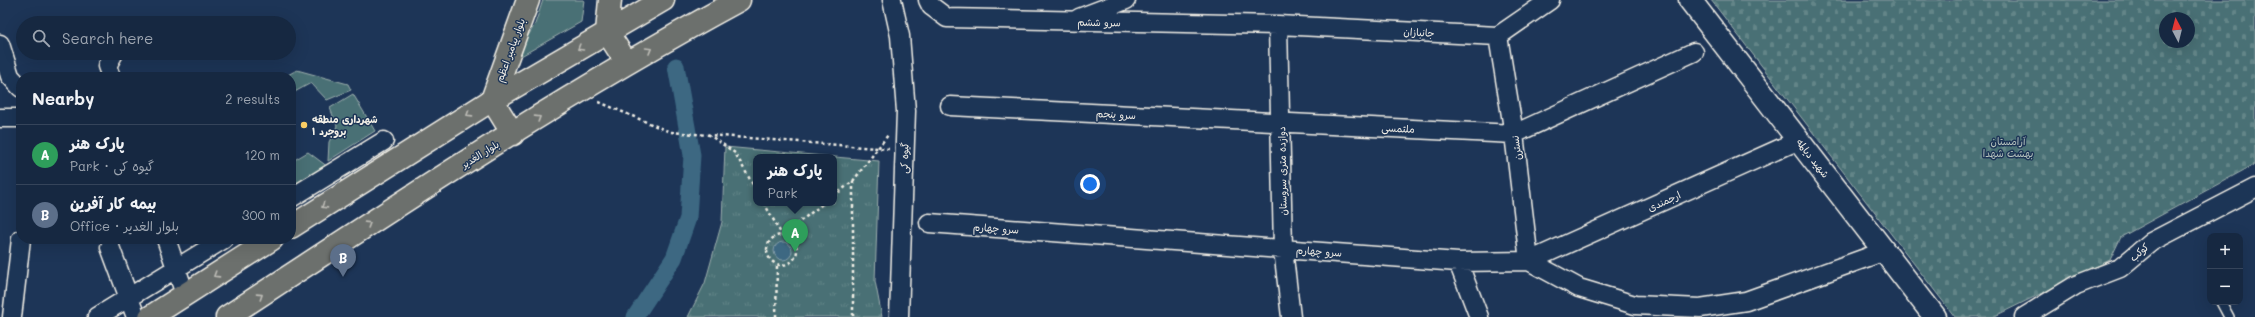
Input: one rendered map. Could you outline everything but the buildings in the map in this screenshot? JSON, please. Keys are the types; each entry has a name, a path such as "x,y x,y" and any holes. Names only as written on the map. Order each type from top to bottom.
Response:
{"main road":[{"name":"بلوار پیامبر اعظم","path":"492,100 528,0"},
{"path":"610,0 608,32 627,63"},
{"path":"296,224 492,100 663,0"},
{"name":"بلوار الغدیر","path":"227,317 365,226 627,63 739,0"},
{"path":"492,100 513,134"},
{"path":"150,317 264,244"}],"street":[{"name":"گیوه کی","path":"892,0 900,36 906,111 899,317"},
{"name":"سرو ششم","path":"928,0 931,6 947,18 1278,25"},
{"path":"1070,21 1126,0"},
{"path":"1498,36 1550,0"},
{"name":"شهید دیالمه","path":"1690,0 1935,317"},
{"name":"جانبازان","path":"1278,25 1498,36"},
{"name":"دوازده متری سروستان","path":"1278,25 1283,249 1291,317"},
{"name":"نسترن","path":"1498,36 1514,134 1529,261"},
{"path":"0,44 10,76 16,83"},
{"path":"1514,134 1694,52"},
{"path":"109,72 107,66 110,60"},
{"name":"سرو پنجم","path":"950,106 1281,122"},
{"path":"0,118 16,118"},
{"name":"ملتمسی","path":"1281,122 1514,134"},
{"name":"ارجمندی","path":"1529,261 1798,140"},
{"path":"296,195 384,141"},
{"name":"کوکب","path":"2024,317 2076,285 2120,268 2151,242 2255,188"},
{"name":"سرو چهارم","path":"929,223 1458,262 1529,261 1579,288 1634,305 1702,313 1746,301 1884,251"},
{"path":"12,317 20,244"},
{"path":"168,244 185,294"},
{"path":"97,317 216,244"},
{"path":"110,247 136,317"},
{"path":"1458,262 1479,317"}],"lane":[{"path":"2223,305 2229,317"}],"path":[{"path":"579,93 670,132 904,151"},
{"path":"837,194 853,181 906,111"},
{"path":"708,134 735,153 753,185"},
{"path":"853,181 853,317"},
{"path":"766,206 782,235"},
{"path":"782,235 820,206"},
{"path":"774,236 789,236 797,248 796,256 792,262 785,265 777,265 771,262 767,255 766,248 769,241 774,236"},
{"path":"776,317 777,265"}],"green space":[{"path":"543,0 584,0 581,22 514,60 535,24"},
{"name":"آرامستان بهشت شهدا","path":"1711,0 2255,0 2255,164 2121,237 2110,260 1993,317 1955,317"},
{"path":"297,70 348,84 351,90 327,100 311,83 296,91 296,72 293,72"},
{"path":"353,94 375,131 328,161 329,142 337,126 330,108"},
{"path":"725,147 802,154 753,154 753,206 837,206 837,157 879,161 875,281 882,317 688,317 705,283 722,222"},
{"path":"308,152 328,167 296,183 296,159"}],"water":[{"path":"779,242 787,242 792,247 790,258 787,260 779,260 774,255 774,247"}],"waterway":[{"path":"635,317 674,258 688,218 692,155 676,66"}],"place":[{"name":"شهرداری منطقه ۱ بروجرد","path":"304,125"},
{"name":"پارک هنر","path":"795,252"},
{"name":"بیمه کار آفرین","path":"343,277"}]}
